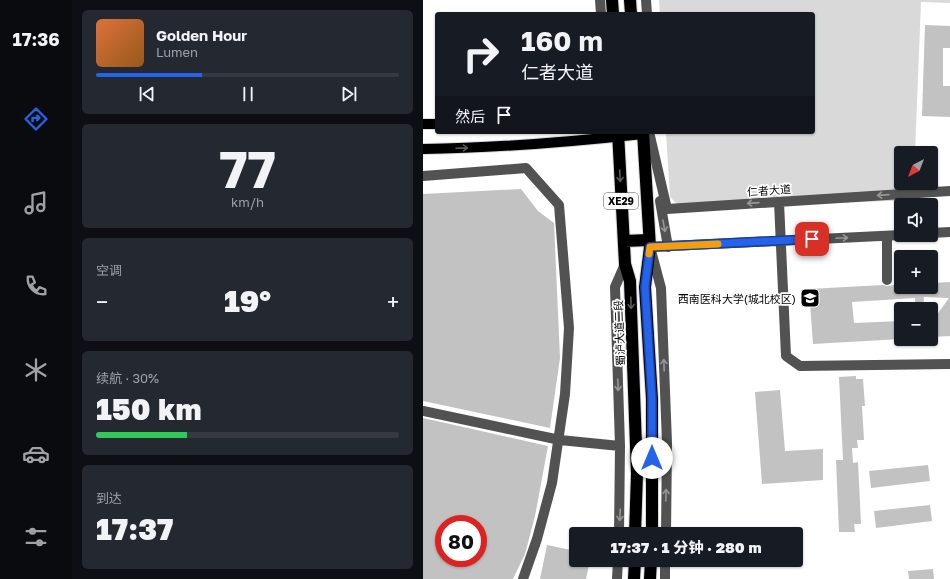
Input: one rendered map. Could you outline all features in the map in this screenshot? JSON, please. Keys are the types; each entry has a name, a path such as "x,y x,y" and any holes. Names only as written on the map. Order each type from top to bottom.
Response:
{"highway":[{"path":"612,0 613,12"},
{"path":"630,0 631,12"},
{"name":"XE29","path":"645,134 649,244 645,287 652,399 651,527"},
{"name":"蜀泸大道二段","path":"618,135 625,264 630,281 637,474 635,527"},
{"path":"624,242 649,244"},
{"path":"633,579 634,567"},
{"path":"650,579 651,567"}],"main road":[{"path":"423,124 435,124"},
{"path":"423,149 467,148 618,135"}],"street":[{"path":"600,0 601,12"},
{"path":"646,0 647,12"},
{"path":"645,134 668,247"},
{"name":"仁者大道","path":"646,134 667,208 950,191"},
{"path":"423,176 527,168 559,205 569,328 565,394 552,483 537,539 523,579"},
{"path":"779,202 782,241 786,356 800,366 950,364"},
{"path":"938,233 950,232"},
{"path":"887,236 887,280"},
{"path":"666,527 667,443 661,288 649,244 668,247 894,236"},
{"path":"619,527 620,446 615,287 625,264"},
{"path":"423,411 559,440 620,446"},
{"path":"617,579 618,567"},
{"path":"665,567 665,579"}],"shaded area":[{"path":"659,0 950,0 950,3 921,2 915,146 894,146 894,190 914,190 914,198 894,198 894,201 682,209 670,197 666,134 815,134 815,12 660,12"}],"building":[{"path":"925,25 950,26 950,48 943,48 943,86 950,86 950,117 922,116"},
{"path":"521,189 538,211 554,223 560,358 550,428 423,401 423,194"},
{"path":"950,282 950,336 938,337 938,313 949,298 924,297 924,302 915,302 915,298 852,302 854,323 894,321 894,339 813,344 809,289 894,285 894,294 938,294 938,283"},
{"path":"856,376 856,379 863,379 865,406 862,406 864,440 857,440 858,448 852,448 853,463 858,462 861,524 854,524 855,532 839,532 836,460 843,460 839,377"},
{"path":"780,390 785,451 823,449 823,480 762,484 755,392"},
{"path":"423,418 548,446 535,516 525,554 513,579 423,579"},
{"path":"928,465 930,481 871,488 869,471"},
{"path":"930,505 932,521 876,528 874,511"},
{"path":"547,545 569,550 569,567 589,567 586,579 540,579"},
{"path":"933,569 934,579 909,579 908,571"}],"slow traffic":[{"path":"649,254 650,247 718,244"}],"place":[{"name":"西南医科大学(城北校区)","path":"810,298"}],"route":[{"path":"652,458 652,399 645,287 650,247 812,239"}]}
